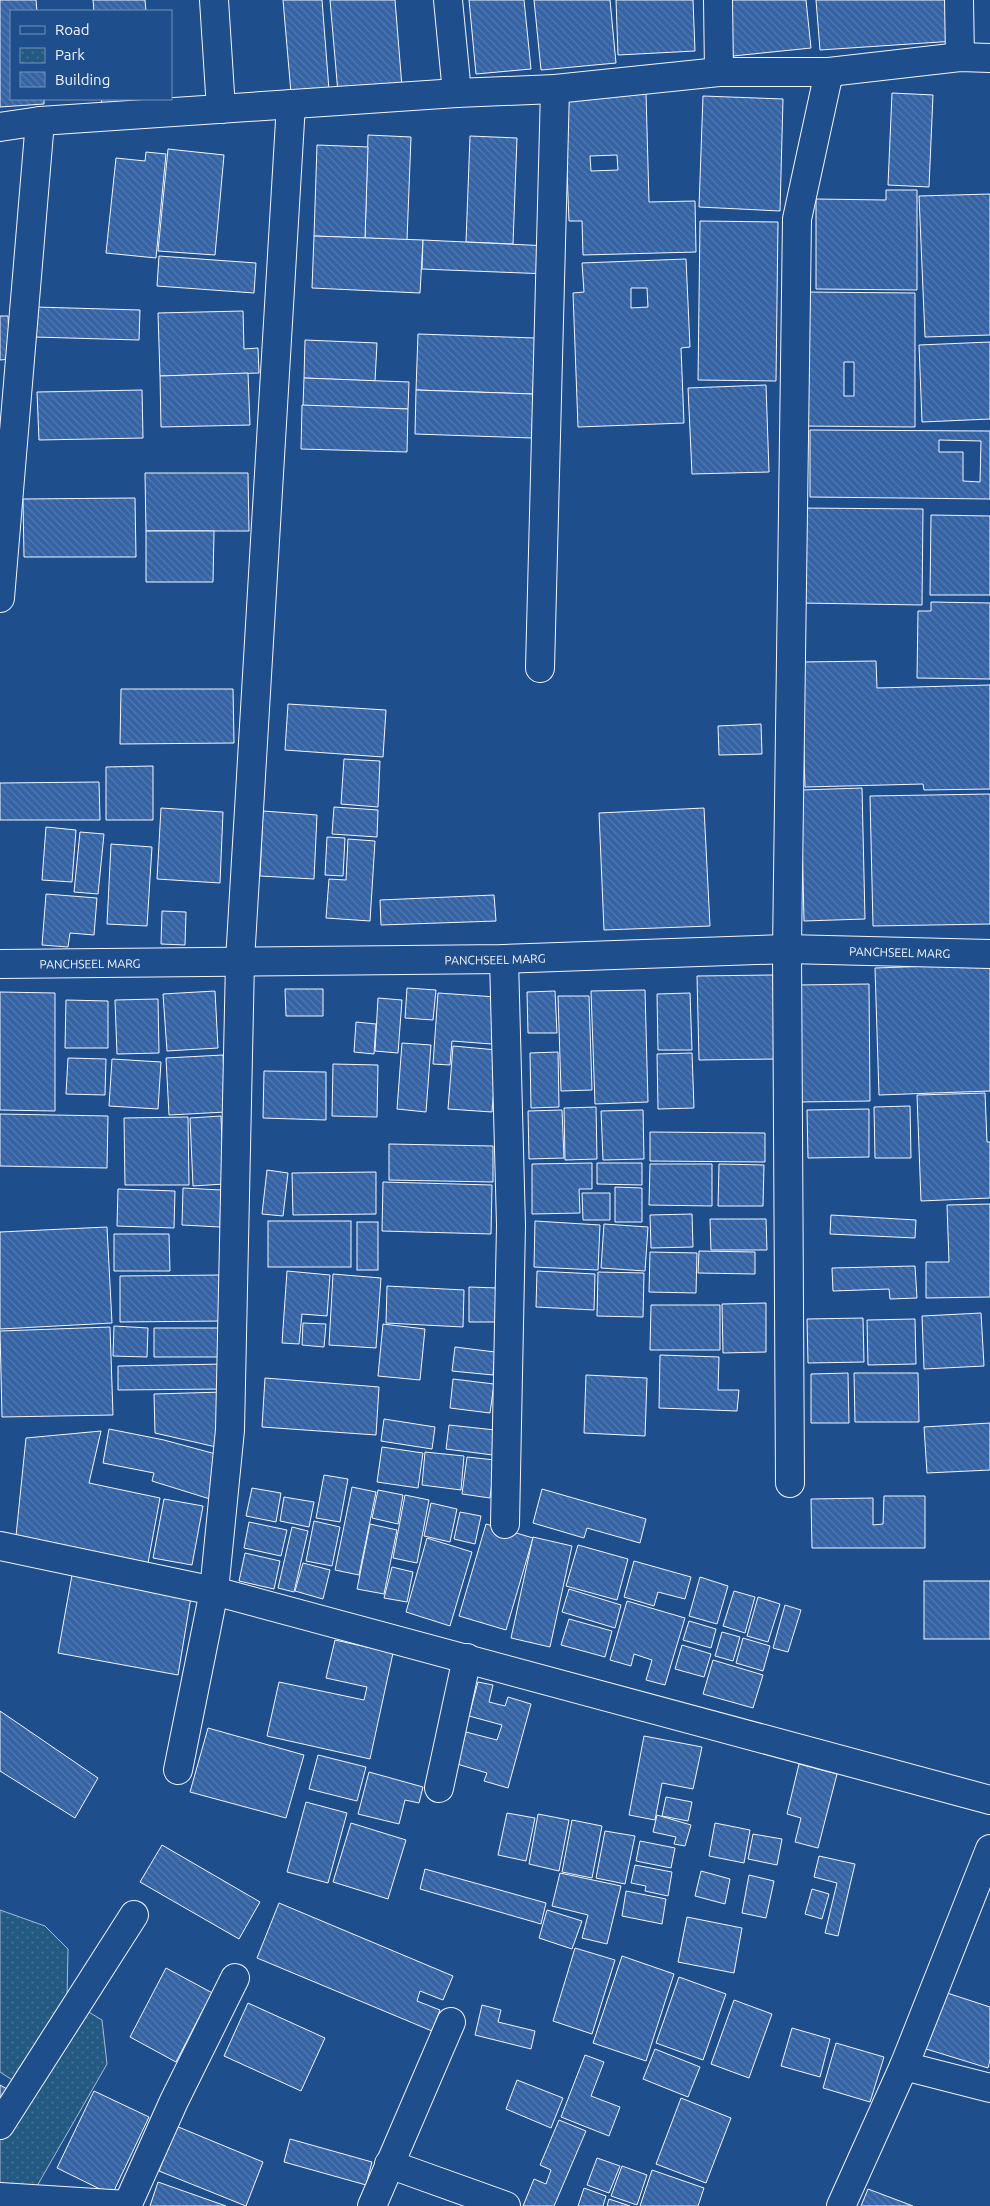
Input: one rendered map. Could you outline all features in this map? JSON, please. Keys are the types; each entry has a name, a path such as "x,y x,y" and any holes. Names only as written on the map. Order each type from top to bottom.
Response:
{"street":[{"path":"214,0 221,108"},
{"path":"448,0 457,93"},
{"path":"718,0 719,72"},
{"path":"959,0 960,57"},
{"path":"0,127 40,121 221,108 457,93 555,89 719,72 829,72 960,57 990,58"},
{"path":"790,1483 787,950 797,219 829,72"},
{"path":"540,668 555,89"},
{"path":"178,1770 214,1591 230,1430 240,961 291,104"},
{"path":"0,598 40,121"},
{"name":"PANCHSEEL MARG","path":"0,964 504,959 787,950 990,954"},
{"path":"504,959 511,1225 505,1524"},
{"path":"0,1546 214,1591 990,1800"},
{"path":"439,1788 467,1658"},
{"path":"842,2206 904,2066 990,1849"},
{"path":"0,2125 134,1915"},
{"path":"0,2196 127,2205 174,2101 235,1978"},
{"path":"372,2206 451,2022"},
{"path":"904,2066 990,2088"},
{"path":"389,2164 506,2206"}],"green space":[{"path":"0,1910 45,1926 68,1949 67,1999 102,2020 107,2064 37,2186 0,2201 0,2125 20,2085 0,2072"}],"building":[{"path":"0,0 36,0 37,10 10,10 10,100 44,100 44,104 0,107"},
{"path":"93,0 145,0 146,10 94,10"},
{"path":"283,0 322,0 329,90 291,93"},
{"path":"330,0 395,0 402,87 338,93"},
{"path":"469,0 524,0 531,69 476,74"},
{"path":"534,0 610,0 616,63 541,70"},
{"path":"616,0 693,0 695,51 618,55"},
{"path":"727,0 806,0 811,48 733,56"},
{"path":"816,0 952,0 955,41 820,50"},
{"path":"646,93 649,202 695,201 696,252 583,255 582,221 569,221 564,95","holes":["617,155 618,170 591,171 590,156"]},
{"path":"892,93 933,95 929,187 888,185"},
{"path":"703,96 783,99 780,211 699,207"},
{"path":"101,100 140,100 102,103"},
{"path":"368,135 411,137 407,240 365,238"},
{"path":"470,136 517,138 513,244 466,242"},
{"path":"317,145 368,147 365,238 314,236"},
{"path":"168,149 224,155 215,255 158,251"},
{"path":"146,152 166,154 156,258 106,253 116,158 145,161"},
{"path":"886,190 917,190 917,290 816,289 816,199 886,200"},
{"path":"990,194 990,335 925,337 919,196"},
{"path":"700,221 778,222 776,381 698,380"},
{"path":"314,236 423,240 420,293 312,288"},
{"path":"423,240 549,246 548,274 422,269"},
{"path":"159,256 256,263 254,293 157,286"},
{"path":"686,259 690,347 681,348 684,423 578,427 573,293 584,292 582,263","holes":["631,288 647,288 648,307 631,308"]},
{"path":"805,292 915,293 915,427 804,426","holes":["844,362 854,362 854,396 844,396"]},
{"path":"35,307 140,310 139,340 34,337"},
{"path":"243,311 244,349 258,348 259,373 160,376 158,313"},
{"path":"0,316 8,316 10,359 0,360"},
{"path":"418,334 535,338 533,394 416,390"},
{"path":"305,340 377,343 375,381 304,378"},
{"path":"990,342 990,419 922,422 919,345"},
{"path":"248,373 250,425 161,427 160,376"},
{"path":"304,378 409,382 408,409 303,406"},
{"path":"766,385 769,472 692,474 688,388"},
{"path":"142,390 143,438 39,440 37,392"},
{"path":"416,390 533,394 532,438 415,434"},
{"path":"302,405 408,409 407,452 301,449"},
{"path":"810,430 990,431 990,499 810,497","holes":["939,440 981,441 980,482 963,481 963,452 939,452"]},
{"path":"145,473 248,473 249,531 146,531"},
{"path":"135,498 136,557 24,557 23,499"},
{"path":"802,508 923,509 922,605 801,603"},
{"path":"931,515 990,516 990,595 930,595"},
{"path":"146,531 214,531 213,582 146,582"},
{"path":"931,602 990,603 990,679 917,678 918,611 931,611"},
{"path":"876,661 877,688 990,685 990,789 924,790 923,784 805,787 801,662"},
{"path":"121,689 233,689 234,743 120,744"},
{"path":"288,704 386,710 383,757 285,750"},
{"path":"761,724 762,754 719,755 718,726"},
{"path":"344,759 380,761 378,807 341,804"},
{"path":"153,766 153,820 106,820 106,767"},
{"path":"99,782 100,820 0,820 0,783"},
{"path":"862,788 865,919 804,921 801,790"},
{"path":"990,794 990,924 873,926 870,796"},
{"path":"334,807 378,810 377,837 332,834"},
{"path":"161,808 223,812 220,883 157,879"},
{"path":"704,808 710,926 604,930 599,813"},
{"path":"263,811 317,815 314,879 260,876"},
{"path":"46,827 76,830 72,882 42,880"},
{"path":"80,832 104,834 98,894 74,892"},
{"path":"327,837 345,838 343,876 325,875"},
{"path":"348,839 375,841 370,921 326,918 329,879 346,880"},
{"path":"111,844 152,847 147,926 107,924"},
{"path":"46,894 97,898 94,935 70,933 68,947 42,945"},
{"path":"494,895 496,921 381,925 380,900"},
{"path":"162,911 186,912 185,945 161,944"},
{"path":"990,964 990,1091 879,1095 875,968"},
{"path":"773,975 775,1059 699,1060 697,976"},
{"path":"869,984 870,1101 799,1102 798,985"},
{"path":"407,988 436,990 433,1020 405,1018"},
{"path":"285,989 323,989 323,1016 286,1016"},
{"path":"645,990 648,1102 595,1104 591,991"},
{"path":"215,991 218,1048 167,1051 163,994"},
{"path":"555,991 557,1033 528,1033 527,992"},
{"path":"0,992 55,993 55,1111 0,1110"},
{"path":"438,993 496,997 492,1044 452,1041 450,1065 433,1064"},
{"path":"690,993 692,1050 658,1050 657,994"},
{"path":"558,996 589,996 592,1090 561,1091"},
{"path":"378,998 402,1000 398,1053 375,1051"},
{"path":"158,999 159,1053 117,1054 115,1000"},
{"path":"66,1000 108,1001 108,1048 65,1048"},
{"path":"356,1022 376,1024 374,1054 354,1052"},
{"path":"402,1043 431,1045 426,1112 397,1109"},
{"path":"453,1046 497,1050 492,1112 448,1109"},
{"path":"558,1052 559,1107 531,1108 530,1053"},
{"path":"692,1053 694,1108 658,1109 657,1054"},
{"path":"223,1055 226,1112 169,1115 166,1058"},
{"path":"68,1058 106,1059 105,1095 66,1094"},
{"path":"112,1059 161,1062 158,1109 109,1106"},
{"path":"333,1064 378,1065 377,1117 332,1116"},
{"path":"264,1071 326,1072 326,1120 263,1118"},
{"path":"985,1093 987,1142 990,1142 990,1198 921,1201 917,1095"},
{"path":"910,1106 911,1158 875,1158 874,1107"},
{"path":"596,1107 597,1159 565,1160 564,1108"},
{"path":"869,1109 869,1157 808,1158 807,1110"},
{"path":"562,1110 564,1158 529,1159 528,1111"},
{"path":"643,1110 644,1159 603,1160 601,1111"},
{"path":"0,1114 108,1116 107,1168 0,1166"},
{"path":"221,1116 224,1184 193,1186 190,1118"},
{"path":"188,1117 189,1185 125,1185 124,1118"},
{"path":"650,1132 765,1133 765,1162 650,1161"},
{"path":"389,1144 493,1146 493,1182 389,1180"},
{"path":"592,1163 592,1189 579,1189 580,1213 532,1214 532,1164"},
{"path":"597,1163 642,1163 642,1185 597,1184"},
{"path":"650,1164 712,1164 712,1206 649,1205"},
{"path":"719,1164 764,1165 763,1206 718,1206"},
{"path":"267,1170 288,1173 283,1216 262,1214"},
{"path":"376,1172 376,1214 293,1215 292,1173"},
{"path":"383,1182 492,1185 491,1234 382,1231"},
{"path":"615,1187 642,1188 642,1222 615,1222"},
{"path":"183,1188 221,1190 220,1227 182,1225"},
{"path":"118,1189 175,1191 174,1228 117,1226"},
{"path":"582,1193 610,1193 610,1220 583,1220"},
{"path":"990,1204 990,1297 926,1298 926,1262 949,1262 947,1205"},
{"path":"692,1214 693,1247 651,1248 650,1215"},
{"path":"831,1215 916,1220 915,1238 830,1234"},
{"path":"710,1219 766,1219 767,1250 711,1250"},
{"path":"268,1221 351,1221 351,1267 268,1267"},
{"path":"535,1221 600,1225 598,1270 534,1267"},
{"path":"357,1222 378,1222 378,1270 357,1270"},
{"path":"604,1224 648,1227 645,1271 601,1268"},
{"path":"107,1227 112,1323 0,1329 0,1232"},
{"path":"114,1234 169,1234 170,1271 114,1271"},
{"path":"699,1251 755,1252 755,1274 698,1273"},
{"path":"650,1252 697,1253 696,1293 649,1292"},
{"path":"915,1266 917,1298 890,1299 889,1289 833,1291 832,1268"},
{"path":"287,1271 330,1275 327,1316 302,1314 299,1344 282,1343"},
{"path":"537,1271 595,1274 594,1310 536,1307"},
{"path":"598,1272 644,1273 643,1317 597,1316"},
{"path":"333,1274 381,1278 376,1348 329,1345"},
{"path":"221,1275 222,1321 120,1322 120,1276"},
{"path":"387,1286 464,1290 463,1327 386,1323"},
{"path":"469,1287 498,1288 497,1322 469,1322"},
{"path":"766,1303 766,1352 723,1353 722,1304"},
{"path":"651,1305 720,1305 720,1350 650,1350"},
{"path":"981,1313 984,1366 924,1369 922,1316"},
{"path":"863,1318 864,1362 808,1363 807,1319"},
{"path":"915,1319 916,1364 868,1365 867,1320"},
{"path":"303,1323 326,1324 324,1347 302,1345"},
{"path":"383,1324 425,1329 420,1380 378,1376"},
{"path":"114,1326 148,1328 147,1357 113,1356"},
{"path":"110,1327 113,1415 2,1417 0,1331"},
{"path":"154,1328 220,1328 219,1357 154,1357"},
{"path":"455,1347 495,1352 493,1375 452,1371"},
{"path":"660,1355 719,1357 718,1390 739,1390 737,1411 659,1408"},
{"path":"224,1364 224,1389 118,1390 118,1366"},
{"path":"848,1373 849,1423 811,1423 811,1374"},
{"path":"854,1373 918,1373 919,1422 855,1422"},
{"path":"586,1375 647,1378 645,1436 584,1433"},
{"path":"265,1378 379,1387 376,1435 262,1427"},
{"path":"453,1379 494,1384 490,1413 450,1408"},
{"path":"224,1392 225,1449 155,1433 154,1394"},
{"path":"384,1419 435,1427 432,1449 381,1441"},
{"path":"990,1423 990,1470 927,1473 924,1427"},
{"path":"449,1425 495,1430 493,1455 446,1449"},
{"path":"109,1429 164,1440 223,1456 210,1499 152,1481 154,1473 103,1463"},
{"path":"101,1431 89,1483 160,1498 148,1563 16,1536 26,1438"},
{"path":"382,1447 423,1453 418,1488 377,1482"},
{"path":"425,1452 464,1456 461,1490 422,1485"},
{"path":"467,1457 495,1460 490,1498 462,1494"},
{"path":"324,1475 348,1479 340,1522 316,1518"},
{"path":"352,1487 376,1492 359,1575 335,1570"},
{"path":"252,1488 281,1493 276,1522 246,1516"},
{"path":"542,1489 646,1519 640,1543 587,1528 584,1538 533,1523"},
{"path":"378,1490 403,1495 398,1524 372,1518"},
{"path":"405,1495 429,1500 417,1563 393,1558"},
{"path":"884,1496 925,1496 925,1548 812,1548 811,1499 873,1498 873,1525 883,1524"},
{"path":"284,1497 314,1502 309,1527 280,1521"},
{"path":"164,1499 203,1506 192,1565 153,1558"},
{"path":"431,1503 457,1509 450,1542 424,1536"},
{"path":"460,1512 481,1516 475,1544 454,1539"},
{"path":"314,1521 340,1527 332,1566 306,1561"},
{"path":"249,1522 287,1530 281,1556 244,1548"},
{"path":"370,1524 397,1530 384,1594 357,1589"},
{"path":"486,1524 533,1538 506,1630 459,1616"},
{"path":"292,1527 308,1531 294,1592 278,1588"},
{"path":"533,1537 572,1546 550,1647 511,1638"},
{"path":"427,1538 472,1552 450,1626 406,1612"},
{"path":"578,1545 628,1559 617,1600 566,1586"},
{"path":"245,1553 280,1561 274,1589 239,1581"},
{"path":"634,1561 691,1577 685,1599 658,1592 654,1606 624,1597"},
{"path":"303,1563 330,1570 323,1599 295,1591"},
{"path":"392,1567 413,1572 407,1602 384,1598"},
{"path":"72,1575 191,1597 178,1675 58,1653"},
{"path":"700,1577 728,1586 717,1624 689,1616"},
{"path":"924,1581 990,1581 990,1639 924,1639"},
{"path":"569,1589 621,1605 615,1628 562,1612"},
{"path":"734,1591 755,1597 745,1633 723,1626"},
{"path":"758,1597 780,1604 768,1642 747,1636"},
{"path":"627,1601 685,1618 665,1685 646,1680 652,1660 634,1654 631,1666 610,1660"},
{"path":"785,1605 801,1610 788,1652 773,1648"},
{"path":"569,1619 612,1631 605,1657 561,1645"},
{"path":"689,1621 716,1629 711,1648 683,1640"},
{"path":"722,1632 740,1637 733,1661 715,1656"},
{"path":"743,1638 770,1646 763,1671 736,1663"},
{"path":"335,1640 393,1653 370,1759 267,1736 279,1682 364,1700 367,1687 326,1678"},
{"path":"682,1645 711,1654 704,1677 675,1669"},
{"path":"713,1660 763,1675 753,1708 703,1694"},
{"path":"478,1682 493,1685 489,1702 505,1706 508,1697 531,1704 508,1788 484,1781 487,1773 457,1764 466,1732 497,1740 502,1725 469,1716"},
{"path":"0,1711 98,1778 75,1818 0,1771"},
{"path":"208,1728 304,1755 286,1818 190,1792"},
{"path":"644,1736 702,1747 693,1789 662,1783 655,1820 629,1815"},
{"path":"318,1755 366,1767 357,1801 309,1789"},
{"path":"799,1764 837,1774 818,1848 795,1842 801,1818 787,1814"},
{"path":"369,1772 423,1787 419,1803 405,1800 399,1824 358,1814"},
{"path":"666,1797 692,1802 688,1821 662,1816"},
{"path":"306,1802 347,1813 328,1883 287,1872"},
{"path":"507,1813 535,1818 526,1861 498,1855"},
{"path":"538,1814 569,1820 559,1871 529,1864"},
{"path":"657,1815 691,1825 685,1846 674,1844 676,1837 653,1832"},
{"path":"572,1820 602,1826 592,1878 562,1872"},
{"path":"351,1823 406,1840 388,1899 333,1882"},
{"path":"715,1823 750,1830 744,1863 709,1856"},
{"path":"605,1831 635,1836 625,1884 596,1878"},
{"path":"753,1834 782,1839 777,1865 748,1859"},
{"path":"640,1841 675,1848 671,1868 636,1861"},
{"path":"162,1845 260,1902 239,1939 140,1882"},
{"path":"819,1856 855,1864 838,1936 825,1933 837,1883 814,1877"},
{"path":"635,1865 672,1872 668,1896 645,1891 646,1886 631,1883"},
{"path":"425,1869 546,1903 541,1924 420,1889"},
{"path":"701,1871 730,1879 725,1904 695,1896"},
{"path":"560,1873 621,1886 607,1944 582,1938 588,1915 552,1906"},
{"path":"749,1875 774,1881 766,1918 742,1913"},
{"path":"812,1889 829,1894 822,1919 805,1914"},
{"path":"626,1891 666,1899 662,1924 622,1916"},
{"path":"279,1903 453,1976 443,2000 420,1991 417,2001 440,2010 432,2031 257,1958"},
{"path":"547,1910 582,1921 572,1949 539,1938"},
{"path":"687,1917 742,1928 734,1973 678,1962"},
{"path":"575,1948 615,1960 592,2034 553,2021"},
{"path":"622,1956 674,1974 646,2061 593,2043"},
{"path":"166,1968 218,1996 211,2010 205,2006 176,2062 130,2037"},
{"path":"679,1977 726,1994 703,2060 656,2043"},
{"path":"941,1991 990,2007 990,2060 988,2068 923,2048"},
{"path":"734,2000 772,2014 749,2078 711,2064"},
{"path":"248,2003 325,2038 301,2091 224,2056"},
{"path":"482,2005 501,2010 498,2022 535,2031 531,2049 475,2035"},
{"path":"792,2028 830,2039 820,2077 781,2066"},
{"path":"836,2043 884,2057 870,2102 823,2088"},
{"path":"655,2049 700,2067 688,2097 643,2079"},
{"path":"585,2055 604,2062 591,2096 620,2107 609,2136 561,2117"},
{"path":"517,2080 563,2098 551,2128 506,2109"},
{"path":"0,2085 9,2090 0,2106"},
{"path":"94,2091 149,2117 112,2195 57,2168"},
{"path":"681,2098 731,2118 706,2183 656,2164"},
{"path":"559,2120 586,2131 554,2206 523,2206 534,2179 546,2184 551,2170 540,2165"},
{"path":"176,2126 263,2162 246,2206 159,2171"},
{"path":"290,2139 372,2162 366,2185 284,2162"},
{"path":"597,2158 620,2166 609,2193 587,2185"},
{"path":"622,2166 647,2175 637,2205 611,2196"},
{"path":"652,2170 704,2188 698,2206 640,2206"},
{"path":"158,2182 226,2206 150,2206"},
{"path":"584,2188 606,2196 603,2206 578,2206"},
{"path":"868,2189 913,2206 861,2206"},
{"path":"609,2199 630,2206 607,2206"}]}
